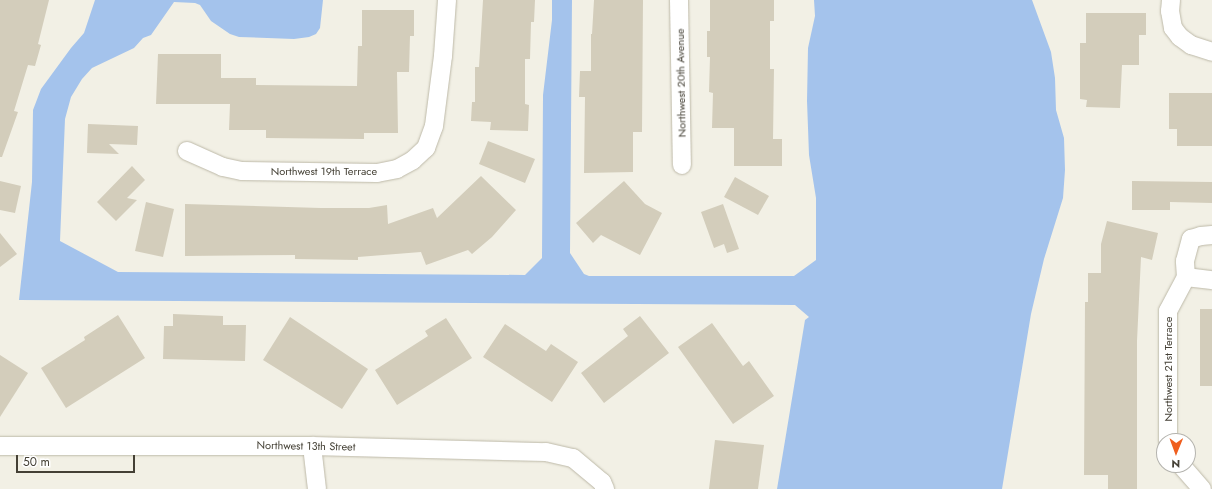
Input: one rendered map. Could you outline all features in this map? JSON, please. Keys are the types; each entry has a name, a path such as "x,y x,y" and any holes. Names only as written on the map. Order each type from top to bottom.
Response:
{"street":[{"name":"Northwest 19th Terrace","path":"187,151 223,167 242,170 377,173 397,169 413,160 426,148 434,126 443,56 448,0"},
{"name":"Northwest 20th Avenue","path":"679,0 682,165"},
{"path":"1171,0 1170,11 1173,28 1180,37 1191,45 1212,52"},
{"name":"Northwest 21st Terrace","path":"1168,433 1168,311 1186,277 1185,260 1191,239 1202,236 1212,236"},
{"path":"1186,277 1212,280"},
{"name":"Northwest 13th Street","path":"0,446 312,446 546,452 573,458 604,486"},
{"path":"312,446 317,489"},
{"path":"1188,473 1202,489"},
{"path":"1208,489 1212,486"}],"water":[{"path":"95,0 323,0 320,28 316,34 309,37 294,39 239,37 230,34 211,21 200,5 195,3 174,2 151,35 143,38 134,48 92,68 82,79 71,97 65,119 60,241 118,272 525,275 542,258 543,95 552,20 552,0 572,0 570,253 584,274 589,276 794,276 816,260 816,198 809,155 807,101 808,48 815,16 814,0 1032,0 1051,52 1055,78 1056,110 1064,138 1065,170 1063,198 1044,259 1031,314 1002,489 777,489 805,320 809,317 795,305 19,300 32,182 33,110 41,89 84,33"}],"building":[{"path":"0,0 49,0 38,44 41,45 35,66 28,65 14,111 18,112 2,157 0,157"},
{"path":"483,0 535,0 534,22 531,22 530,59 525,59 525,104 529,105 528,131 490,130 491,122 471,121 472,102 475,102 475,67 479,67"},
{"path":"594,0 643,0 642,132 633,132 633,172 584,173 585,97 579,97 580,71 591,71 591,34"},
{"path":"710,0 774,0 774,21 770,21 770,69 774,69 773,139 782,139 782,166 734,166 734,128 712,128 713,93 709,92 710,57 707,57 707,31 710,31"},
{"path":"362,10 414,10 414,36 410,36 409,72 397,72 398,133 364,133 364,139 266,138 266,130 229,130 230,104 156,104 158,54 221,54 221,78 256,78 256,85 357,86 358,46 362,46"},
{"path":"1086,13 1146,13 1146,35 1139,35 1139,65 1122,65 1120,108 1086,107 1087,100 1080,99 1080,43 1086,43"},
{"path":"1169,93 1212,93 1212,146 1177,146 1177,129 1169,129"},
{"path":"88,124 138,126 137,145 109,144 119,154 87,153"},
{"path":"488,141 535,159 525,183 479,164"},
{"path":"132,166 145,180 127,198 137,200 116,221 97,202"},
{"path":"481,176 516,210 492,237 472,254 468,250 426,265 421,252 358,257 358,260 295,259 295,255 185,256 185,204 321,208 369,208 387,205 388,224 433,208 437,218"},
{"path":"735,177 769,196 758,215 724,197"},
{"path":"0,181 21,186 15,213 0,210"},
{"path":"624,181 645,204 662,213 640,255 601,235 593,243 576,223"},
{"path":"1132,181 1212,182 1212,203 1170,202 1170,210 1132,210"},
{"path":"146,202 174,209 163,257 135,251"},
{"path":"723,204 739,249 727,253 724,244 714,248 701,212"},
{"path":"1107,221 1158,233 1152,260 1141,257 1137,341 1137,489 1108,489 1108,475 1084,475 1085,302 1088,302 1088,273 1101,273 1101,244"},
{"path":"0,233 17,254 0,267"},
{"path":"1200,309 1212,309 1212,386 1200,386"},
{"path":"173,314 223,316 223,325 246,325 245,361 163,359 164,326 173,326"},
{"path":"118,315 145,358 66,408 41,368 85,340 84,337"},
{"path":"640,316 669,353 604,403 581,373 628,336 623,329"},
{"path":"290,317 368,369 342,409 263,360"},
{"path":"446,318 472,358 397,405 375,370 428,336 425,331"},
{"path":"712,323 743,366 749,361 774,396 733,424 678,347"},
{"path":"505,324 546,351 551,344 578,362 552,402 483,357"},
{"path":"0,355 28,373 0,417"},
{"path":"715,440 764,445 758,489 709,489"}]}
